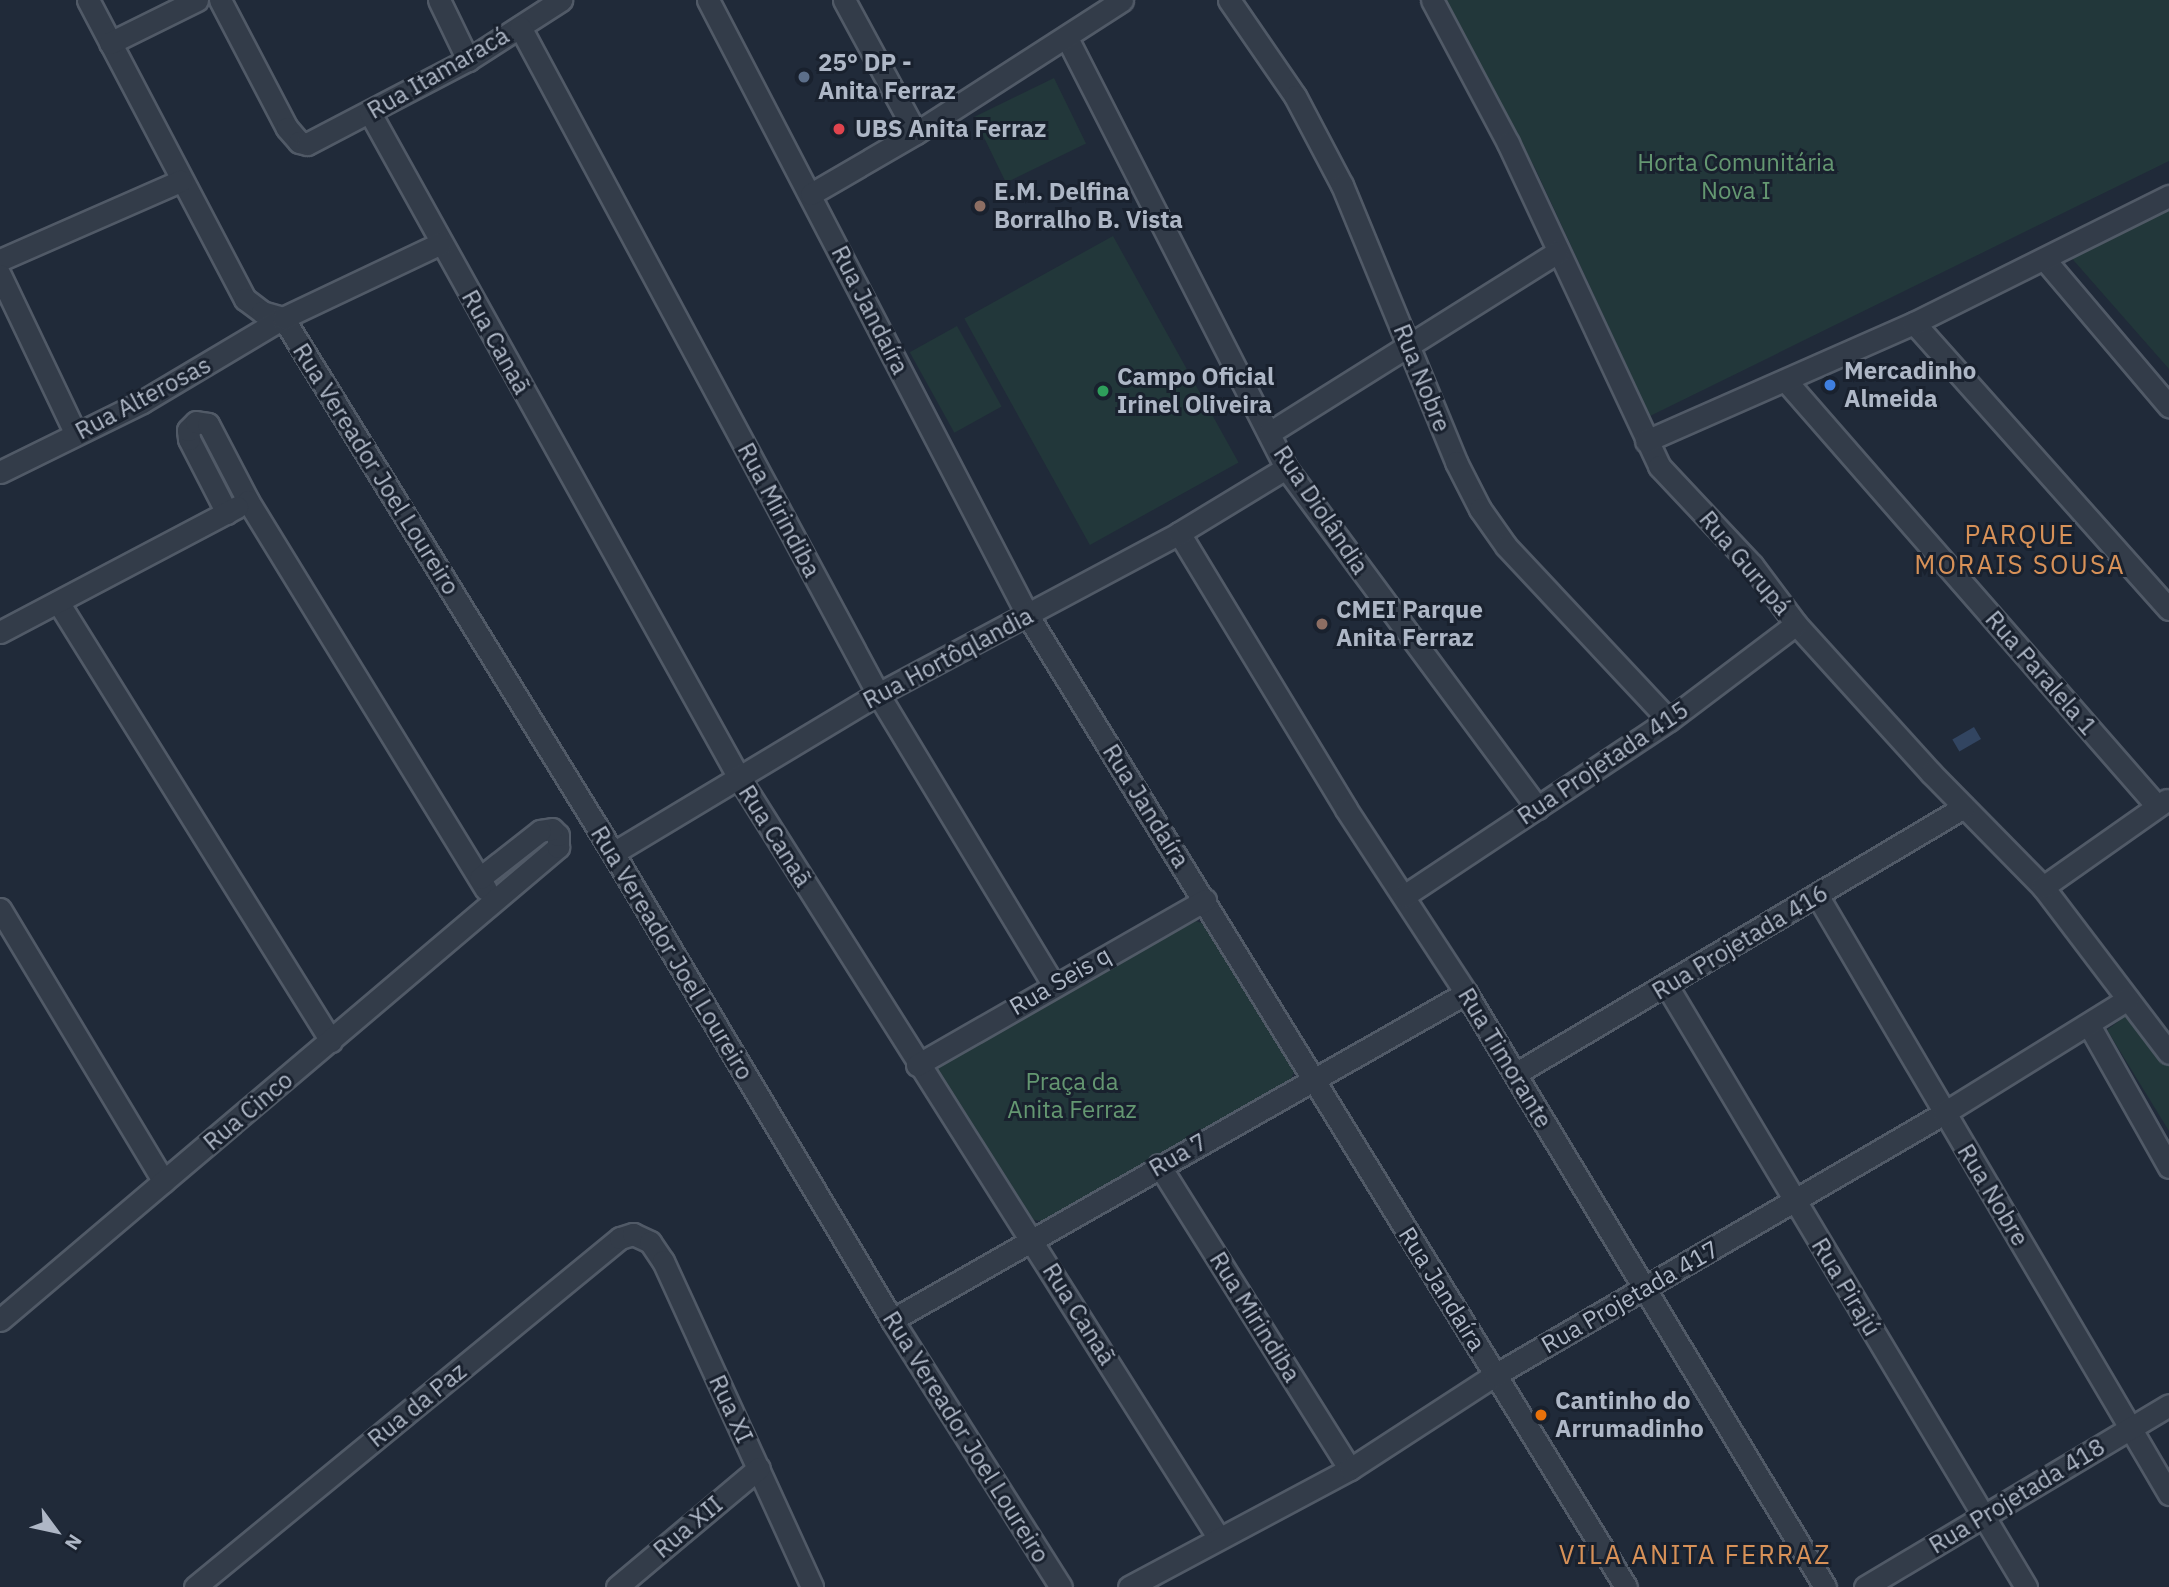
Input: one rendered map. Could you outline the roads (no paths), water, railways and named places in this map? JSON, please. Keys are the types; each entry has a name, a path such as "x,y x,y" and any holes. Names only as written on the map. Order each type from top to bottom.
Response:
{"street":[{"name":"Rua Vereador Joel Loureiro","path":"88,0 180,181 244,299 262,312 283,318 441,243"},
{"path":"110,43 197,0"},
{"name":"Rua Itamaracá","path":"220,0 287,128 299,142 314,143 468,60 561,0"},
{"path":"439,0 468,60"},
{"name":"Rua Jandaíra","path":"708,0 811,194 1027,616 1205,900 1311,1078 1626,1587"},
{"path":"844,0 916,134"},
{"path":"811,194 916,134 1122,0"},
{"name":"Rua Nobre","path":"1229,0 1295,96 1342,185 1480,509 1506,546 1669,720"},
{"name":"Rua Gurupá","path":"1432,0 1508,143 1659,466 1752,565 1796,624 1964,807 2043,887 2169,1053"},
{"name":"Rua Mirindiba","path":"520,27 878,694 1054,984"},
{"name":"Rua Diolândia","path":"1067,38 1286,468 1538,808"},
{"name":"Rua Canaã","path":"369,113 739,778 917,1065 1033,1240 1218,1537"},
{"path":"0,260 180,181"},
{"path":"1646,441 1914,323 2169,196"},
{"path":"1269,433 1557,252"},
{"path":"2045,260 2169,406"},
{"path":"0,275 76,434"},
{"name":"Rua Vereador Joel Loureiro","path":"283,318 612,853 892,1320 1061,1587"},
{"name":"Rua Alterosas","path":"0,472 184,379 283,318"},
{"path":"1914,323 2169,609"},
{"name":"Rua Paralela 1","path":"1786,381 2163,802"},
{"path":"227,513 189,439 193,424 208,424 248,501 493,900"},
{"name":"Rua Hortôqlandia","path":"612,853 878,694 1179,533 1286,468"},
{"path":"0,632 248,501"},
{"name":"Rua Timorante","path":"1179,533 1466,993 1643,1290 1825,1587"},
{"path":"58,602 331,1041"},
{"name":"Rua Projetada 415","path":"1404,896 1669,720 1796,624"},
{"path":"2043,887 2163,802"},
{"name":"Rua Projetada 416","path":"1515,1074 1964,807"},
{"name":"Rua Cinco","path":"1,1319 558,846 558,835 552,829 540,831 480,878"},
{"name":"Rua Nobre","path":"1817,895 1944,1113 2133,1427 2169,1494"},
{"name":"Rua Seis q","path":"917,1065 1054,984 1205,900"},
{"path":"0,909 164,1182"},
{"name":"Rua Pirajú","path":"1667,986 2026,1587"},
{"name":"Rua 7","path":"892,1320 1311,1078 1466,993"},
{"name":"Rua Projetada 417","path":"1129,1587 1218,1537 1350,1469 1495,1375 1944,1113 2128,999"},
{"path":"2089,1025 2169,1167"},
{"name":"Rua Mirindiba","path":"1160,1165 1350,1469"},
{"name":"Rua da Paz","path":"195,1587 620,1238 633,1234 643,1237"},
{"name":"Rua XI","path":"643,1237 663,1261 812,1587"},
{"name":"Rua Projetada 418","path":"1865,1587 2169,1405"},
{"name":"Rua XII","path":"617,1587 759,1468"}],"water":[{"path":"1974,727 1981,739 1959,752 1952,740"}],"place":[{"name":"25° DP - Anita Ferraz","path":"804,77"},
{"name":"UBS Anita Ferraz","path":"839,129"},
{"name":"E.M. Delfina Borralho B. Vista","path":"980,206"},
{"name":"Mercadinho Almeida","path":"1830,385"},
{"name":"Campo Oficial Irinel Oliveira","path":"1103,391"},
{"name":"CMEI Parque Anita Ferraz","path":"1322,624"},
{"name":"Cantinho do Arrumadinho","path":"1541,1415"}],"district":[{"name":"PARQUE MORAIS SOUSA","path":"2020,550"},
{"name":"VILA ANITA FERRAZ","path":"1695,1555"}],"park label":[{"name":"Horta Comunitária Nova I","path":"1736,177"},
{"name":"Praça da Anita Ferraz","path":"1072,1096"}]}
